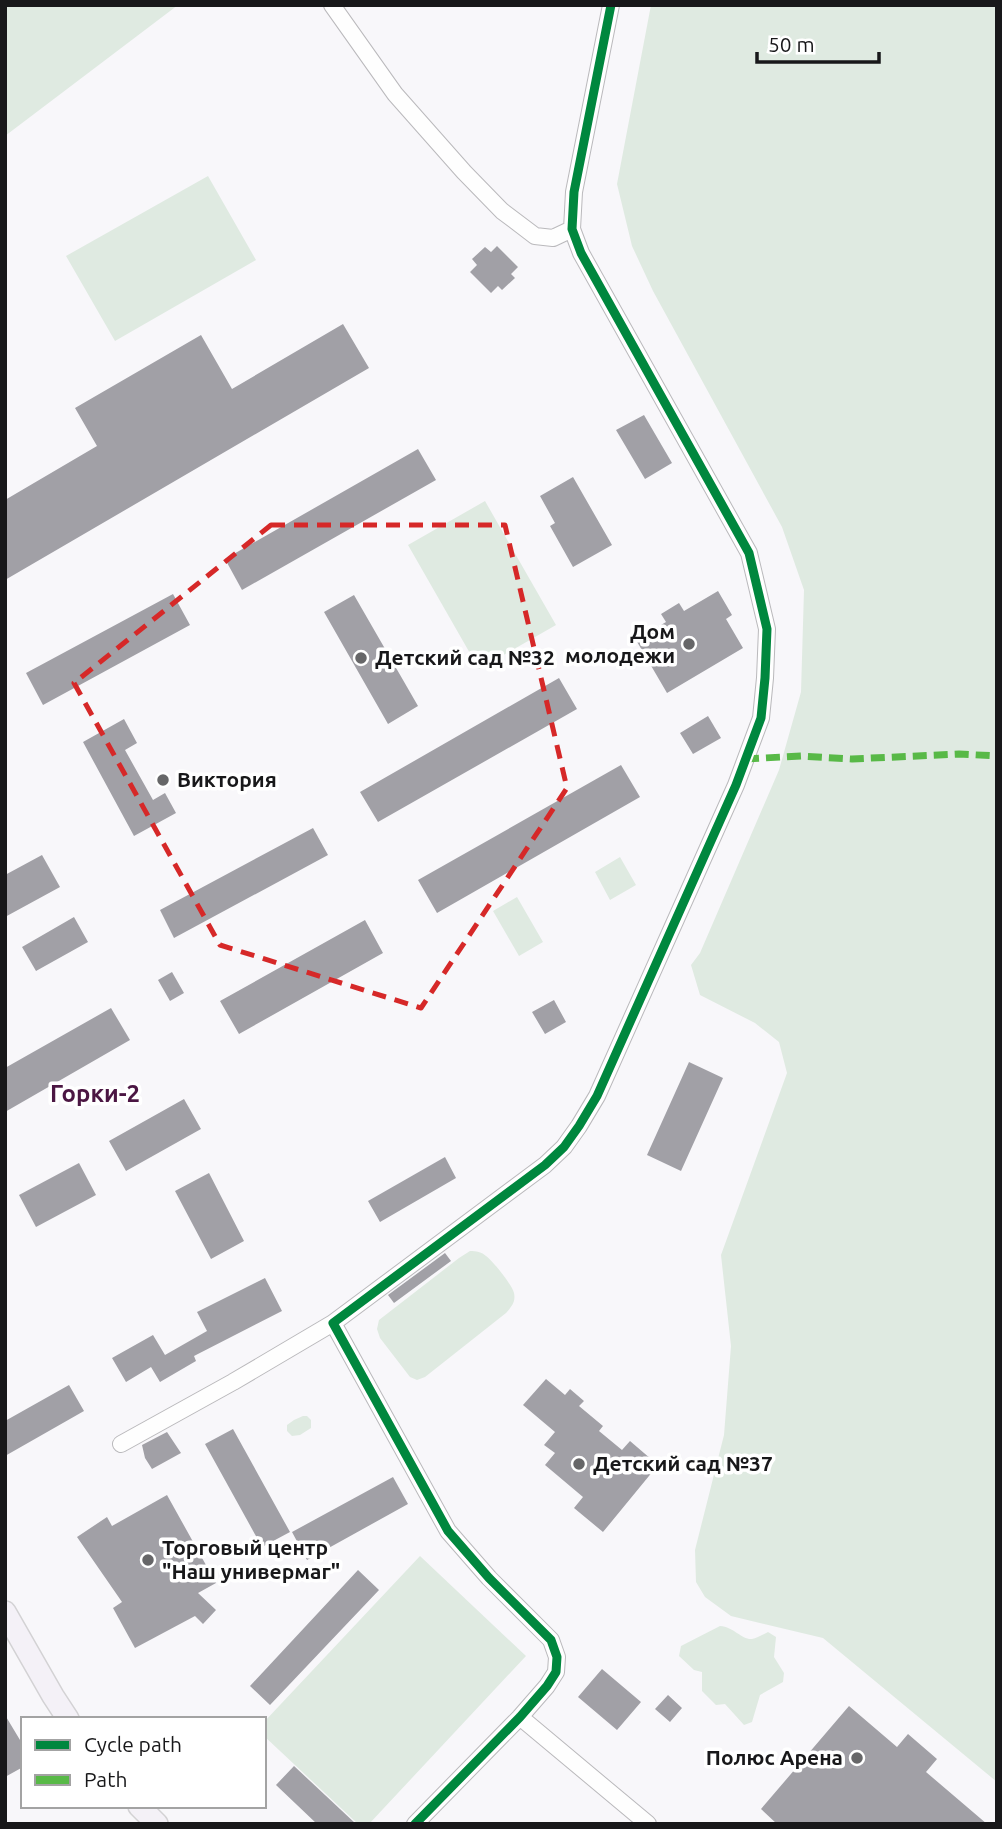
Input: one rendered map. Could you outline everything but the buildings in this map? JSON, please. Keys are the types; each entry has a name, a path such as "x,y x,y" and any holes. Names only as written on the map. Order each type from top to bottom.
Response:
{"main road":[{"path":"5,1612 67,1717"},
{"path":"141,1808 157,1824"}],"street":[{"path":"332,5 395,94 502,211 535,236 553,238 572,229"},
{"path":"121,1444 333,1323 527,1180 564,1147 597,1096 736,785 761,718 767,629 749,553 581,253 572,229 573,192 611,5"},
{"path":"333,1323 448,1531 468,1556 551,1640 557,1657 556,1672 547,1686 415,1824"},
{"path":"520,1717 648,1824"}],"highlighted area":[{"path":"271,525 505,525 567,788 421,1008 220,945 74,683"}],"shaded area":[{"path":"5,5 178,5 5,136"},
{"path":"651,5 997,5 997,1782 823,1638 731,1616 705,1597 696,1582 695,1550 724,1435 731,1346 721,1255 787,1073 779,1042 755,1023 700,995 691,965 700,953 779,770 801,692 804,590 782,527 653,291 632,246 617,184"},
{"path":"208,176 256,260 115,341 66,256"},
{"path":"485,501 556,625 479,669 408,545"},
{"path":"620,857 636,885 610,900 595,872"},
{"path":"517,897 543,942 519,956 493,911"},
{"path":"470,1251 483,1254 506,1279 513,1289 513,1304 506,1313 425,1377 417,1380 410,1377 380,1338 377,1329 379,1320"},
{"path":"303,1416 311,1420 311,1428 300,1435 292,1436 287,1431 287,1425"},
{"path":"420,1556 526,1656 369,1824 358,1824 266,1738 266,1720"},
{"path":"720,1626 748,1639 768,1632 776,1637 774,1657 784,1673 783,1682 760,1695 752,1722 744,1725 725,1704 716,1705 702,1691 702,1672 694,1670 679,1656 681,1646"}],"marked path":[{"path":"745,759 801,756 852,759 959,754 997,756"}],"cycle path":[{"path":"415,1824 547,1686 556,1672 557,1657 551,1640 489,1578 448,1531 333,1323 545,1165 564,1147 579,1126 597,1096 736,785 761,718 767,629 749,553 581,253 572,229 574,192 611,5"}],"place":[{"name":"Дом молодежи","path":"689,644"},
{"name":"Детский сад №32","path":"361,658"},
{"name":"Виктория","path":"163,780"},
{"name":"Детский сад №37","path":"579,1464"},
{"name":"Торговый центр \"Наш универмаг\"","path":"148,1560"},
{"name":"Полюс Арена","path":"857,1758"}],"district":[{"name":"Горки-2","path":"95,1094"}]}
